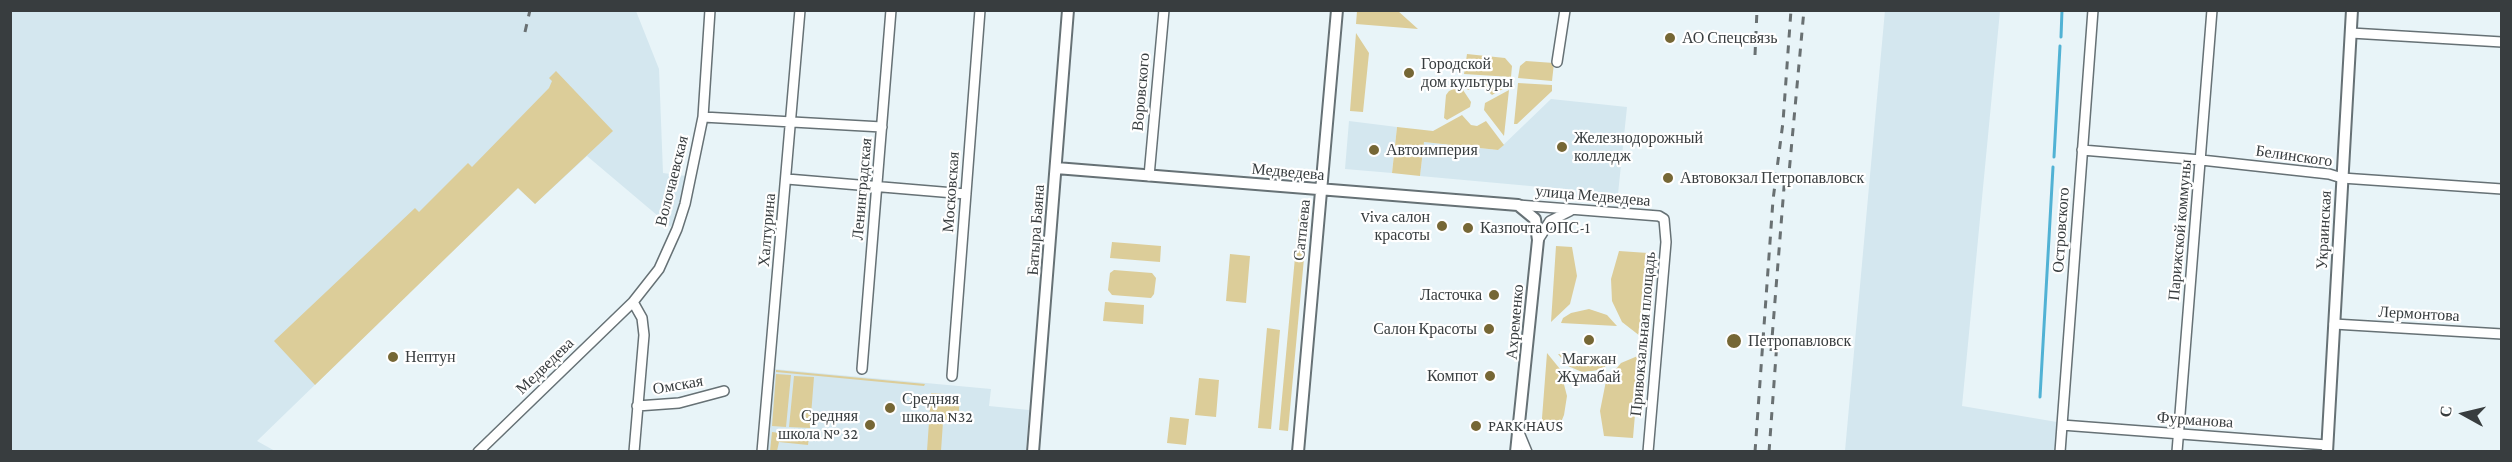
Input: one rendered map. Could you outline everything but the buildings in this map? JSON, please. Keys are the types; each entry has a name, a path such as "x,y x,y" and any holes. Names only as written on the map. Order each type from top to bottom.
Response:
{"street":[{"name":"Волочаевская","path":"633,302 659,269 677,230 685,204 703,117 710,10"},
{"name":"Халтурина","path":"762,452 800,10"},
{"name":"Ленинградская","path":"862,369 891,10"},
{"name":"Московская","path":"952,376 980,10"},
{"name":"Батыра Баяна","path":"1033,452 1068,10"},
{"name":"Воровского","path":"1149,176 1164,10"},
{"name":"Сатпаева","path":"1298,452 1337,10"},
{"path":"1557,62 1565,10"},
{"name":"Островского","path":"2060,452 2093,10"},
{"name":"Парижской коммуны","path":"2178,452 2212,10"},
{"name":"Украинская","path":"2327,448 2352,10"},
{"path":"2351,33 2502,42"},
{"path":"703,117 882,127"},
{"name":"Белинского","path":"2082,150 2201,160 2329,174 2342,178 2502,189"},
{"name":"Медведева","path":"1056,168 1518,205"},
{"path":"787,179 966,194"},
{"name":"улица Медведева","path":"1518,205 1659,216 1664,219"},
{"name":"Ахременко","path":"1518,205 1535,219 1538,240 1520,451"},
{"path":"1538,240 1550,221 1574,209"},
{"name":"Привокзальная площадь","path":"1648,452 1666,242 1664,219"},
{"path":"633,302 644,326 634,452"},
{"name":"Медведева","path":"478,452 633,302"},
{"name":"Лермонтова","path":"2334,324 2502,334"},
{"name":"Омская","path":"637,406 679,403 724,391"},
{"name":"Фурманова","path":"2062,425 2327,448"}],"shaded area":[{"path":"1885,10 2000,11 1962,406 2057,422 2055,451 1845,451"},
{"path":"10,11 636,11 659,69 663,173 686,176 681,200 671,227 587,156 535,204 518,188 257,441 275,451 11,451"},
{"path":"1357,11 1398,11 1418,29 1356,24"},
{"path":"1356,33 1369,53 1363,112 1350,111"},
{"path":"1467,54 1505,58 1512,66 1511,77 1464,74"},
{"path":"1526,61 1554,63 1552,81 1518,78 1520,66"},
{"path":"556,71 613,131 535,204 518,188 315,385 274,341 415,208 419,212 468,163 472,167 549,88 552,81 549,78"},
{"path":"1464,79 1510,83 1510,85 1492,95 1483,87 1476,86 1468,90 1463,83"},
{"path":"1518,83 1552,85 1552,91 1517,124 1514,124"},
{"path":"1456,88 1463,90 1471,102 1470,107 1447,120 1444,118 1446,95"},
{"path":"1509,90 1504,136 1484,110 1485,103"},
{"name":"Железнодорожный колледж","path":"1551,99 1627,107 1618,194 1420,176 1424,142 1498,150"},
{"path":"1462,115 1471,125 1477,126 1486,121 1504,145 1498,150 1424,142 1420,176 1392,173 1397,127 1433,131"},
{"path":"1349,121 1397,127 1392,173 1345,169"},
{"path":"1299,214 1308,215 1288,431 1279,430"},
{"path":"1112,242 1161,246 1160,262 1110,258"},
{"path":"1556,246 1572,247 1577,276 1570,304 1551,322"},
{"path":"1619,251 1648,253 1640,336 1622,322 1612,301 1611,279"},
{"path":"1230,254 1250,256 1246,303 1226,301"},
{"path":"1114,270 1152,273 1156,278 1154,294 1151,298 1112,295 1108,290 1110,273"},
{"path":"1105,302 1144,305 1143,324 1103,321"},
{"path":"1589,309 1607,315 1617,326 1561,323 1563,318 1571,313"},
{"path":"1267,328 1280,330 1271,429 1258,428"},
{"path":"1547,353 1560,369 1567,396 1564,415 1557,432 1541,431"},
{"path":"1558,354 1616,359 1600,370 1582,372 1568,366"},
{"path":"1640,355 1633,438 1604,436 1600,411 1606,381 1621,363"},
{"name":"Средняя школа N32","path":"774,369 991,389 989,406 1029,410 1026,451 767,452"},
{"path":"776,370 925,384 924,386 776,372"},
{"path":"776,374 791,375 786,427 772,426"},
{"path":"794,376 814,377 810,428 789,427"},
{"path":"1199,378 1219,380 1216,417 1195,415"},
{"path":"931,393 960,395 958,423 943,422 941,451 927,451"},
{"path":"1170,417 1189,419 1186,445 1167,443"},
{"path":"772,432 809,436 808,445 779,442 777,451 770,451"}],"waterway":[{"path":"2061,37 2062,10"},
{"path":"2054,157 2060,46"},
{"path":"2040,397 2053,167"}],"railway":[{"path":"525,32 530,10"},
{"path":"1755,55 1757,10"},
{"path":"1755,452 1773,200 1783,122 1791,10"},
{"path":"1788,184 1804,10"},
{"path":"1771,351 1785,175"},
{"path":"1769,452 1777,342"}],"place":[{"name":"АО Спецсвязь","path":"1670,38"},
{"name":"Городской дом культуры","path":"1409,73"},
{"name":"Железнодорожный колледж","path":"1562,147"},
{"name":"Автоимперия","path":"1374,150"},
{"name":"Автовокзал Петропавловск","path":"1668,178"},
{"name":"Viva cалон красоты","path":"1442,226"},
{"name":"Казпочта ОПС-1","path":"1468,228"},
{"name":"Ласточка","path":"1494,295"},
{"name":"Салон Красоты","path":"1489,329"},
{"name":"Мағжан Жұмабай","path":"1589,340"},
{"name":"Петропавловск","path":"1734,341"},
{"name":"Нептун","path":"393,357"},
{"name":"Компот","path":"1490,376"},
{"name":"Средняя школа N32","path":"890,408"},
{"name":"Средняя школа № 32","path":"870,425"},
{"name":"PARK HAUS","path":"1476,426"}]}
